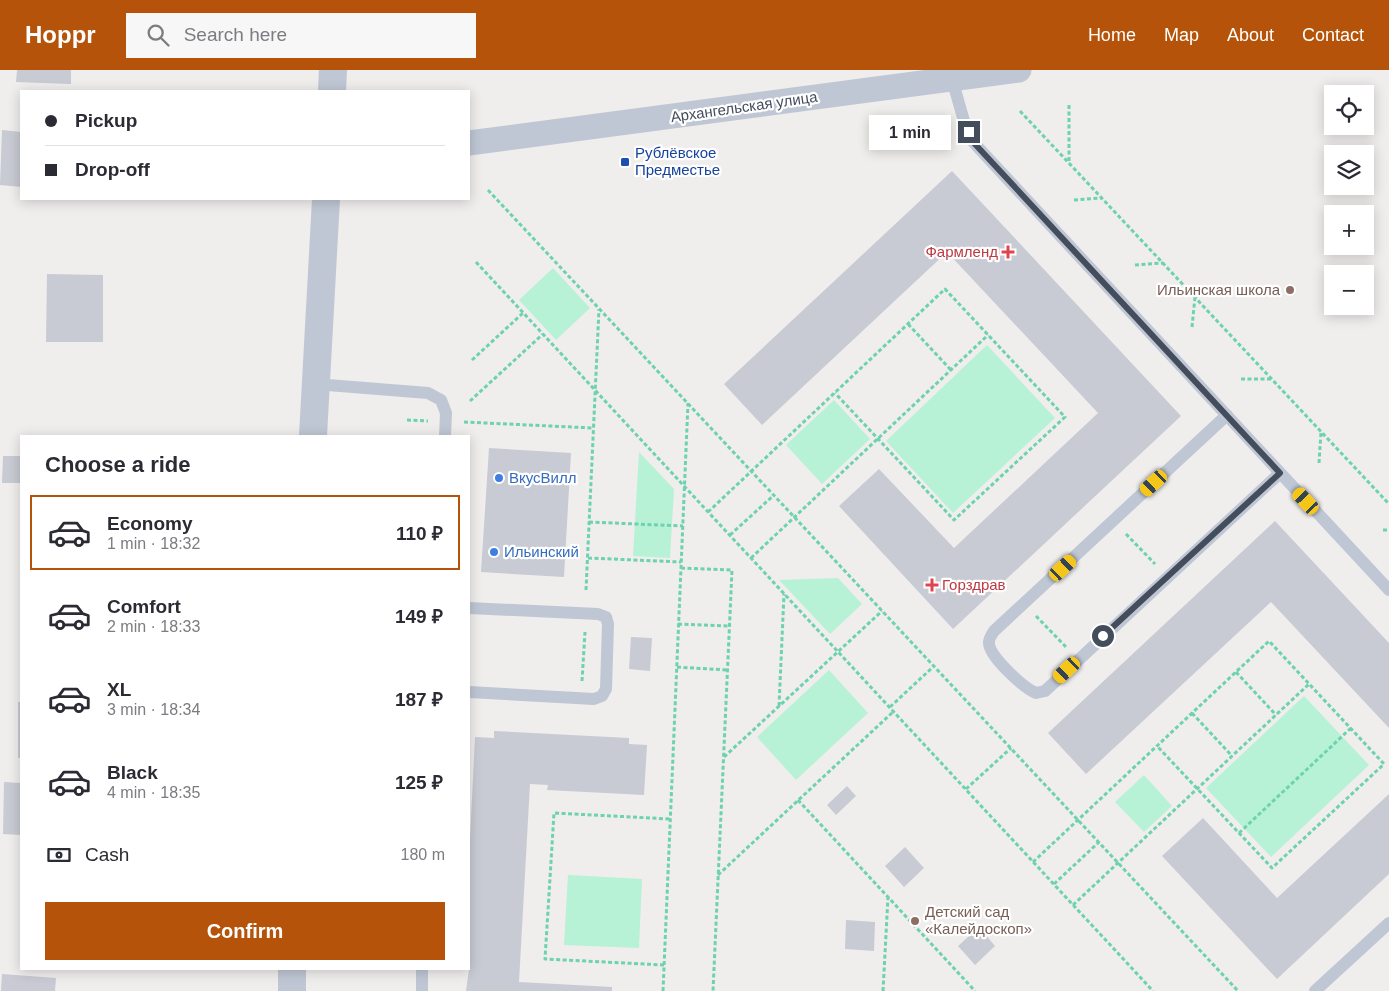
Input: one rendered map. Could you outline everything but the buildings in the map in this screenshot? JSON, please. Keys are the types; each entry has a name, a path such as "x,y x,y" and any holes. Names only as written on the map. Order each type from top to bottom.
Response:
{"street":[{"path":"332,90 333,70"},
{"name":"Архангельская улица","path":"470,144 1019,70"},
{"path":"313,435 326,200"},
{"path":"292,970 292,991"}],"lane":[{"path":"952,79 964,121 974,143 1389,590"},
{"path":"315,384 428,393 441,400 446,413 445,435"},
{"path":"1227,416 994,631 989,641 991,652 1026,689 1036,693 1045,691 1280,473"},
{"path":"470,608 598,614 606,617 608,624 606,689 602,696 594,698 470,692"},
{"path":"1315,991 1389,923"},
{"path":"422,970 422,991"}],"path":[{"path":"1069,104 1069,162"},
{"path":"1020,111 1389,504"},
{"path":"488,190 1238,991"},
{"path":"1074,200 1102,198"},
{"path":"476,262 1153,991"},
{"path":"1135,266 1163,263"},
{"path":"708,512 945,289 1065,417 954,520 835,393"},
{"path":"1192,326 1195,297"},
{"path":"586,590 599,308"},
{"path":"472,360 523,313"},
{"path":"908,324 951,370"},
{"path":"470,401 543,334"},
{"path":"751,558 988,335"},
{"path":"1241,379 1272,379"},
{"path":"663,991 688,403"},
{"path":"407,420 594,428"},
{"path":"1319,462 1321,432"},
{"path":"730,535 774,495"},
{"path":"589,522 682,526"},
{"path":"1383,530 1389,530"},
{"path":"1124,532 1158,567"},
{"path":"588,558 681,562"},
{"path":"681,568 732,570 713,991"},
{"path":"778,706 784,594"},
{"path":"723,758 882,610"},
{"path":"1036,615 1068,650"},
{"path":"678,624 729,626"},
{"path":"582,684 585,627"},
{"path":"1034,862 1078,820 1269,641 1384,764 1272,868 1157,746"},
{"path":"890,707 934,666"},
{"path":"677,667 727,670"},
{"path":"1236,672 1276,715"},
{"path":"1073,905 1309,684"},
{"path":"718,875 894,711"},
{"path":"1192,713 1232,756"},
{"path":"1239,833 1351,728"},
{"path":"966,789 1010,748"},
{"path":"798,800 975,991"},
{"path":"664,965 545,959 554,813 670,819"},
{"path":"1054,884 1099,842"},
{"path":"883,991 888,898"}],"green space":[{"path":"553,268 590,308 556,340 519,300"},
{"path":"987,345 1055,418 953,513 886,441"},
{"path":"834,400 870,439 822,484 786,445"},
{"path":"639,452 674,489 670,558 633,556"},
{"path":"838,578 862,604 830,634 779,580"},
{"path":"829,670 868,713 796,780 757,737"},
{"path":"1304,696 1369,765 1271,857 1206,788"},
{"path":"1144,775 1172,806 1144,832 1115,802"},
{"path":"568,875 642,879 639,948 564,945"}],"place":[{"name":"Рублёвское Предместье","path":"625,162"},
{"name":"Фармленд","path":"1008,252"},
{"name":"Ильинская школа","path":"1290,290"},
{"name":"ВкусВилл","path":"499,478"},
{"name":"Ильинский","path":"494,552"},
{"name":"Горздрав","path":"932,585"},
{"name":"Детский сад «Калейдоскоп»","path":"915,921"}],"route":[{"path":"969,132 974,143 1280,473 1103,636"}]}
